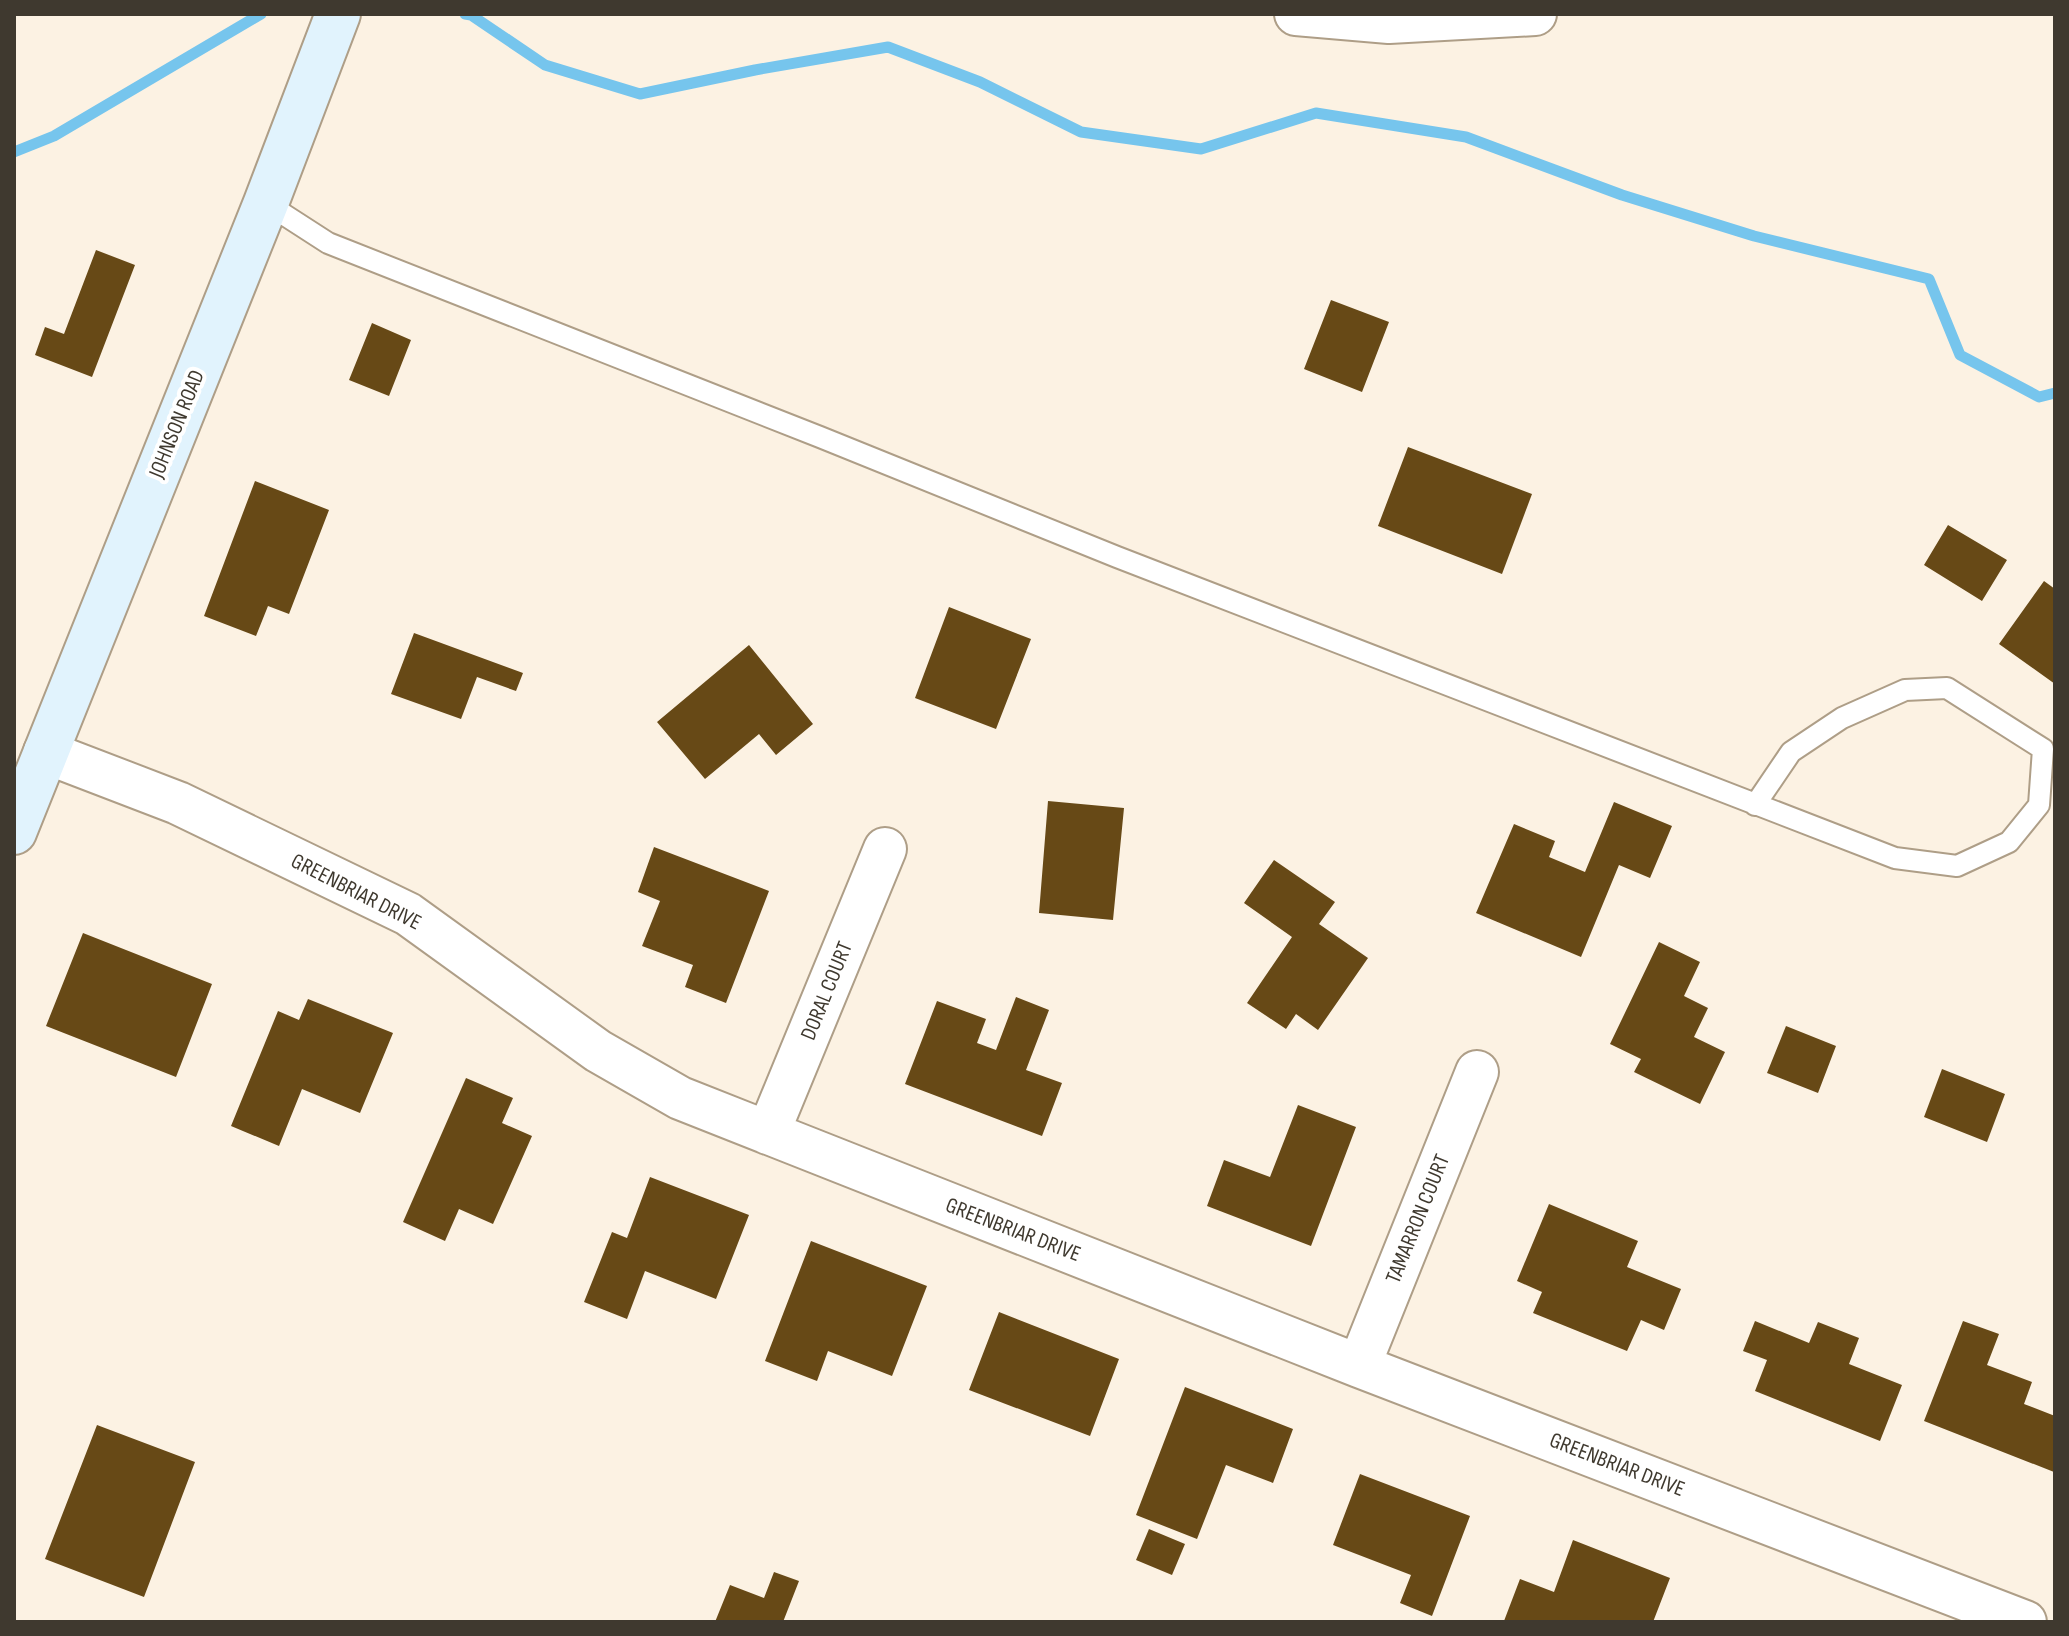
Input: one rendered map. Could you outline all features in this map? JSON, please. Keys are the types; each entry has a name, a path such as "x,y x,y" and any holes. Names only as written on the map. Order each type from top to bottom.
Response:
{"street":[{"name":"JOHNSON ROAD","path":"14,832 266,203 338,14"},
{"path":"1296,14 1389,22 1535,14"},
{"name":"GREENBRIAR DRIVE","path":"45,752 178,803 408,914 598,1051 680,1098 1359,1366 2025,1622"},
{"name":"DORAL COURT","path":"768,1133 885,849"},
{"name":"TAMARRON COURT","path":"1359,1366 1477,1072"}],"lane":[{"path":"266,203 328,243 1117,557 1755,805 1895,858 1957,866 2009,842 2039,805 2043,749 1947,688 1905,690 1842,718 1791,752 1755,805"}],"building":[{"path":"96,250 135,265 92,377 35,355 45,327 64,334"},
{"path":"1331,300 1389,322 1362,392 1304,369"},
{"path":"372,323 411,340 389,396 349,380"},
{"path":"1408,447 1532,494 1502,574 1378,526"},
{"path":"255,481 329,510 289,614 268,606 256,636 204,616"},
{"path":"1948,525 2007,560 1982,601 1924,565"},
{"path":"2044,581 2055,589 2055,684 1999,644"},
{"path":"949,607 1031,639 996,729 915,698"},
{"path":"414,633 523,673 516,691 477,677 461,719 391,694"},
{"path":"749,645 813,724 776,755 759,734 705,779 657,722"},
{"path":"1048,801 1124,808 1113,920 1039,913"},
{"path":"1614,802 1672,826 1650,878 1619,865 1581,957 1476,913 1514,824 1555,841 1549,857 1585,872"},
{"path":"654,847 769,891 726,1003 685,987 693,965 642,946 660,901 638,892"},
{"path":"1274,860 1335,902 1319,924 1368,958 1318,1030 1296,1014 1286,1029 1247,1003 1292,937 1244,903"},
{"path":"83,933 212,984 176,1077 46,1026"},
{"path":"1659,942 1700,962 1684,996 1708,1008 1694,1037 1725,1052 1700,1104 1634,1072 1641,1059 1610,1044"},
{"path":"1016,997 1049,1010 1026,1070 1062,1083 1042,1136 905,1084 937,1001 986,1019 977,1043 996,1050"},
{"path":"308,999 393,1033 360,1113 302,1089 279,1146 231,1126 278,1011 299,1020"},
{"path":"1786,1026 1836,1046 1818,1093 1767,1073"},
{"path":"1942,1069 2005,1094 1987,1142 1924,1117"},
{"path":"466,1078 513,1098 502,1123 532,1136 493,1224 459,1209 445,1241 403,1222"},
{"path":"1298,1105 1356,1127 1311,1246 1207,1206 1224,1160 1270,1177"},
{"path":"650,1177 749,1215 716,1299 645,1271 627,1319 584,1302 612,1232 627,1238"},
{"path":"1549,1204 1638,1241 1627,1267 1681,1289 1664,1330 1641,1320 1627,1351 1533,1313 1542,1292 1517,1281"},
{"path":"811,1241 927,1286 892,1376 828,1351 817,1381 765,1361"},
{"path":"999,1312 1119,1359 1090,1436 969,1390"},
{"path":"1755,1321 1809,1343 1818,1322 1859,1338 1849,1364 1902,1385 1880,1441 1755,1391 1767,1360 1743,1351"},
{"path":"1963,1321 1999,1334 1987,1365 2032,1382 2024,1404 2055,1416 2054,1472 1924,1421"},
{"path":"1185,1387 1293,1429 1273,1483 1226,1465 1197,1539 1136,1515"},
{"path":"97,1425 195,1462 144,1597 45,1559"},
{"path":"1360,1474 1470,1516 1432,1616 1400,1603 1411,1575 1333,1545"},
{"path":"1149,1529 1185,1544 1172,1575 1136,1560"},
{"path":"1573,1540 1670,1578 1653,1622 1504,1621 1520,1579 1554,1592"},
{"path":"774,1572 799,1581 783,1622 715,1622 730,1585 764,1598"}],"waterway":[{"path":"14,152 54,136 261,14"},
{"path":"465,14 545,65 640,94 888,47 980,82 1081,132 1201,149 1316,113 1466,137 1622,195 1754,236 1929,279 1960,355 2039,397 2055,393"}]}
